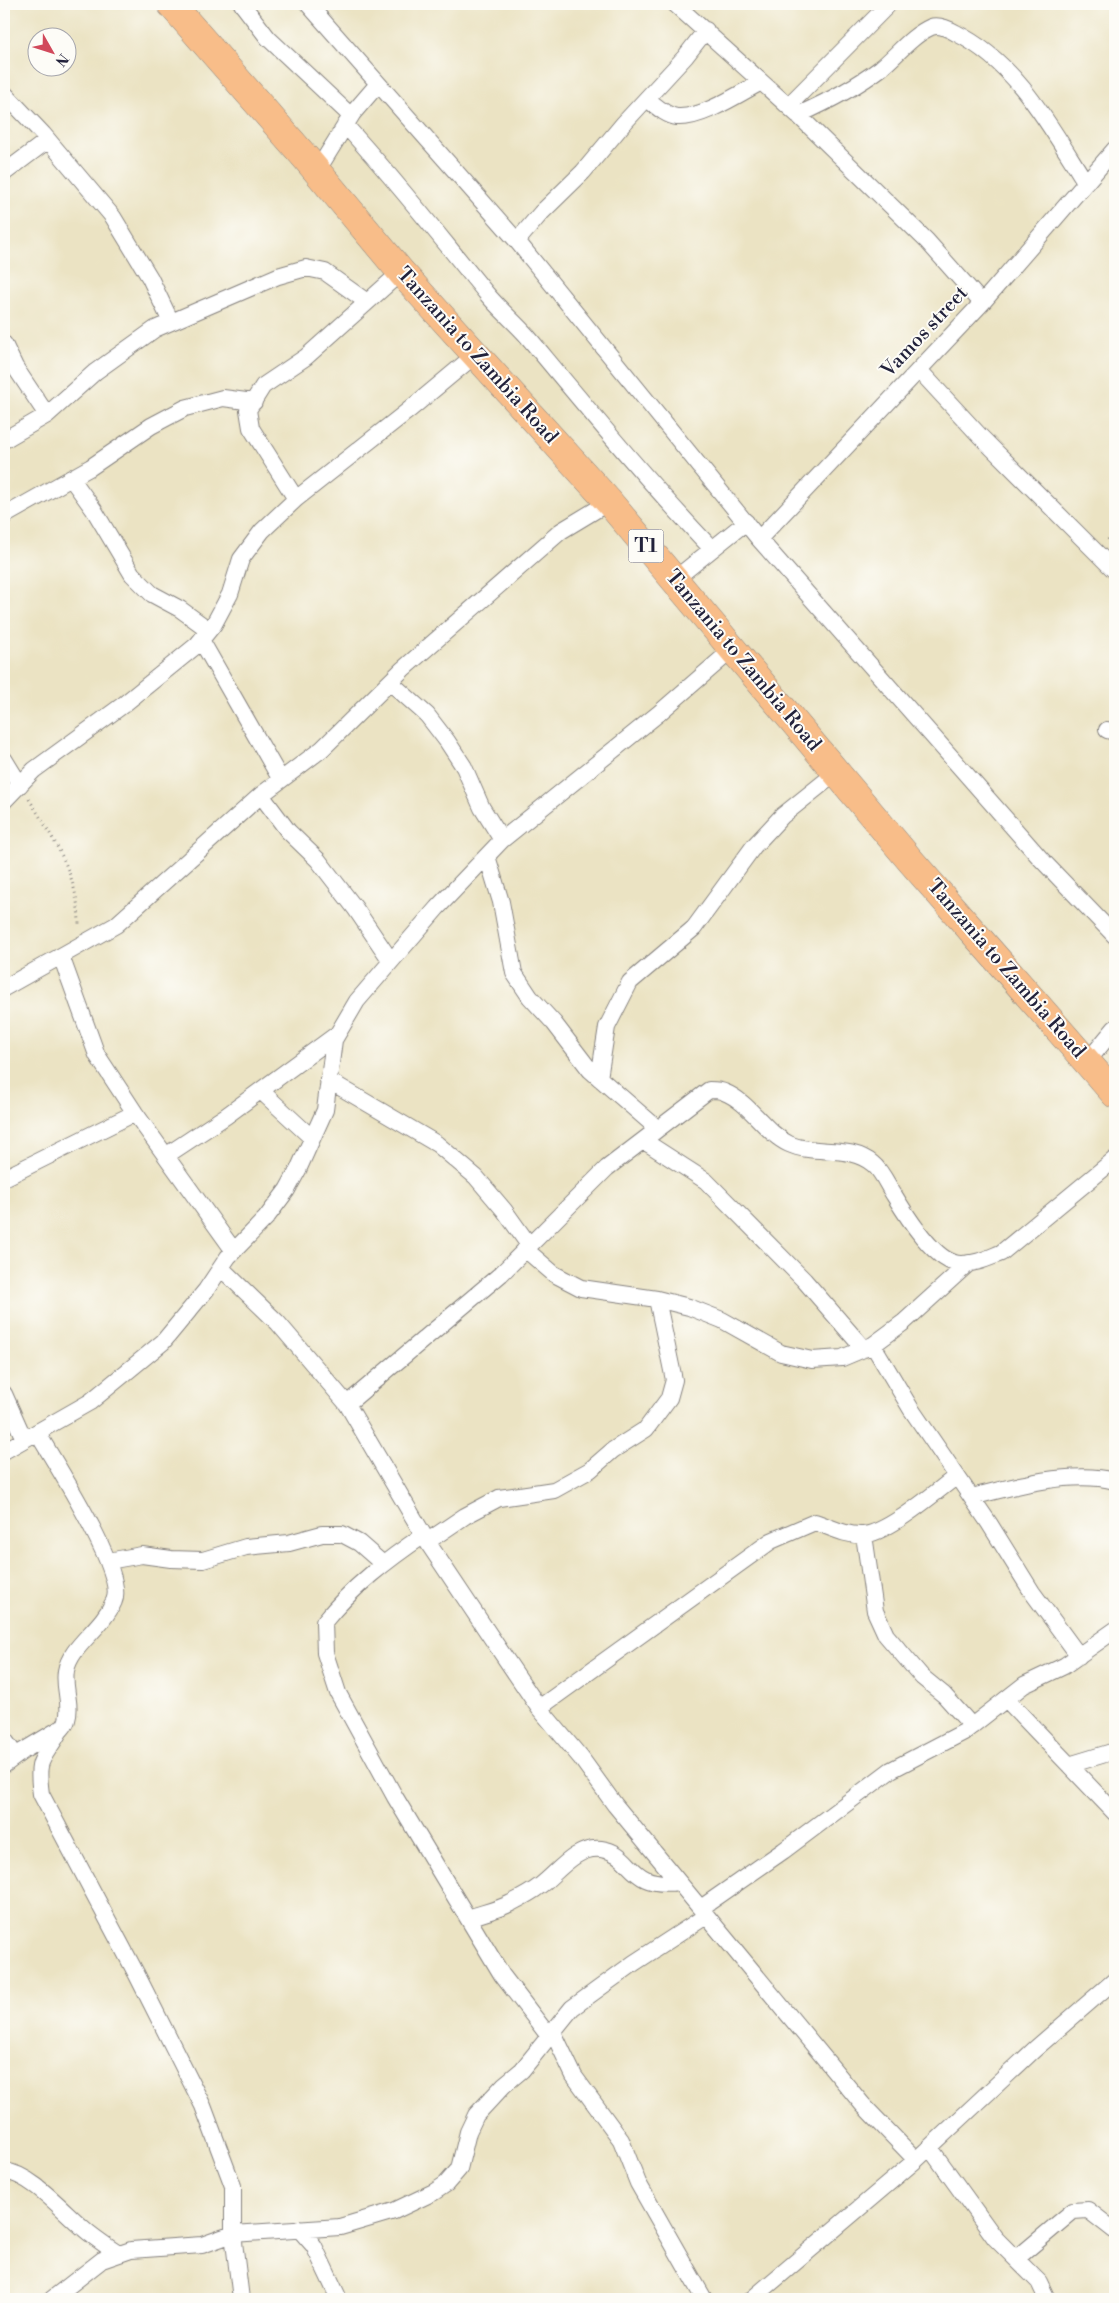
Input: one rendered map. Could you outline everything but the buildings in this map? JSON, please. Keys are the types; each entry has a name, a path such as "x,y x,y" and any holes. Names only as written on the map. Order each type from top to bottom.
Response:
{"highway":[{"name":"Tanzania to Zambia Road","path":"171,4 401,272 609,502 734,648 910,860 1115,1094"}],"street":[{"path":"242,4 268,38 348,121 488,295 527,336 567,386 668,503 712,549"},
{"path":"308,4 516,241 759,539 1034,851 1115,936"},
{"path":"675,4 793,110 927,241 982,303"},
{"path":"793,110 889,4"},
{"path":"793,110 832,100 880,68 920,33 934,26 946,28 967,38 989,54 1023,88 1086,183"},
{"path":"516,241 582,172 624,122 685,57 706,30"},
{"path":"647,99 664,112 676,117 686,116 711,108 761,82"},
{"path":"316,171 348,121 378,84"},
{"path":"4,93 48,140 113,217 150,278 171,322"},
{"path":"4,174 48,140"},
{"name":"Vamos street","path":"759,539 982,303 1115,149"},
{"path":"4,440 46,415 94,372 155,329 278,276 306,268 325,272 367,302"},
{"path":"296,498 251,428 248,410 263,386 306,357 401,272"},
{"path":"4,344 15,367 46,415"},
{"path":"4,801 34,770 123,705 205,635 230,594 241,559 262,532 296,498 409,410 475,355"},
{"path":"919,370 980,436 1115,571"},
{"path":"4,516 72,478 151,426 185,408 223,398 254,402"},
{"path":"72,478 94,510 132,574 152,594 180,609 205,635 282,780"},
{"path":"4,988 116,925 261,795 322,749 390,682 562,531 609,502"},
{"path":"675,579 746,522"},
{"path":"4,1450 90,1402 163,1342 206,1290 234,1251 266,1218 287,1190 325,1110 334,1040 357,1001 437,908 502,840 658,714 734,648"},
{"path":"390,682 427,716 447,741 464,767 482,808 502,840"},
{"path":"4,760 20,785"},
{"path":"599,1078 607,1027 630,982 694,928 754,846 782,816 837,772"},
{"path":"261,795 288,831 328,874 355,908 391,961"},
{"path":"487,856 501,902 514,972 530,997 554,1022 590,1070 658,1129"},
{"path":"61,956 97,1055 135,1113 167,1155 234,1251"},
{"path":"1087,1062 1115,1028"},
{"path":"167,1155 261,1091 336,1035"},
{"path":"328,1080 437,1144 476,1177 504,1210 527,1247 554,1274 582,1288 657,1299 688,1307 722,1320 781,1353 812,1360 842,1358 869,1347 904,1322 969,1263"},
{"path":"347,1404 500,1274 607,1168 709,1090 724,1092 740,1102 769,1131 790,1145 859,1155 874,1165 903,1210 932,1246 945,1260 960,1264 979,1262 1001,1253 1115,1159"},
{"path":"261,1091 312,1138"},
{"path":"4,1178 135,1113"},
{"path":"644,1140 706,1181 869,1347 972,1497 1032,1592 1079,1656"},
{"path":"221,1268 278,1323 347,1404 426,1538 538,1708 581,1758 615,1805 678,1882 863,2105 916,2160"},
{"path":"657,1299 674,1380 669,1398 646,1429 613,1450 590,1470 554,1490 499,1498 383,1564 344,1598 324,1622 325,1652 338,1692 395,1797 502,1975 550,2032 574,2076 620,2140 638,2184 704,2299"},
{"path":"4,1394 30,1436 82,1510 112,1570 116,1598 105,1619 73,1651 65,1672 70,1709 66,1723 42,1756 38,1771 41,1794 155,2009 203,2106 233,2186 233,2234 242,2299"},
{"path":"538,1708 772,1541 815,1522 848,1534 864,1535 883,1528 912,1510 957,1476"},
{"path":"972,1497 1044,1481 1101,1478 1115,1481"},
{"path":"108,1561 142,1556 203,1560 246,1547 289,1543 322,1534 342,1534 359,1543 383,1564"},
{"path":"864,1535 875,1611 886,1635 922,1677 944,1694 972,1726"},
{"path":"52,2299 102,2260 117,2253 131,2250 202,2245 233,2234 299,2228 340,2227 394,2211 446,2184 459,2168 468,2132 476,2115 504,2085 522,2070 550,2032 572,2008 891,1770 964,1732 1024,1685 1064,1666 1115,1630"},
{"path":"1006,1700 1115,1813"},
{"path":"4,1739 10,1761 62,1727"},
{"path":"1069,1765 1115,1752"},
{"path":"468,1918 510,1904 540,1885 565,1863 586,1851 601,1849 614,1854 641,1878 653,1883 678,1882"},
{"path":"752,2299 930,2148 1036,2049 1115,1980"},
{"path":"930,2148 995,2238 1039,2282 1047,2299"},
{"path":"4,2171 13,2173 36,2187 88,2232 117,2253"},
{"path":"1016,2259 1073,2211 1088,2210 1115,2231"},
{"path":"299,2228 314,2246 340,2299"}],"path":[{"path":"20,785 49,831 73,880 79,919 79,946"}]}
